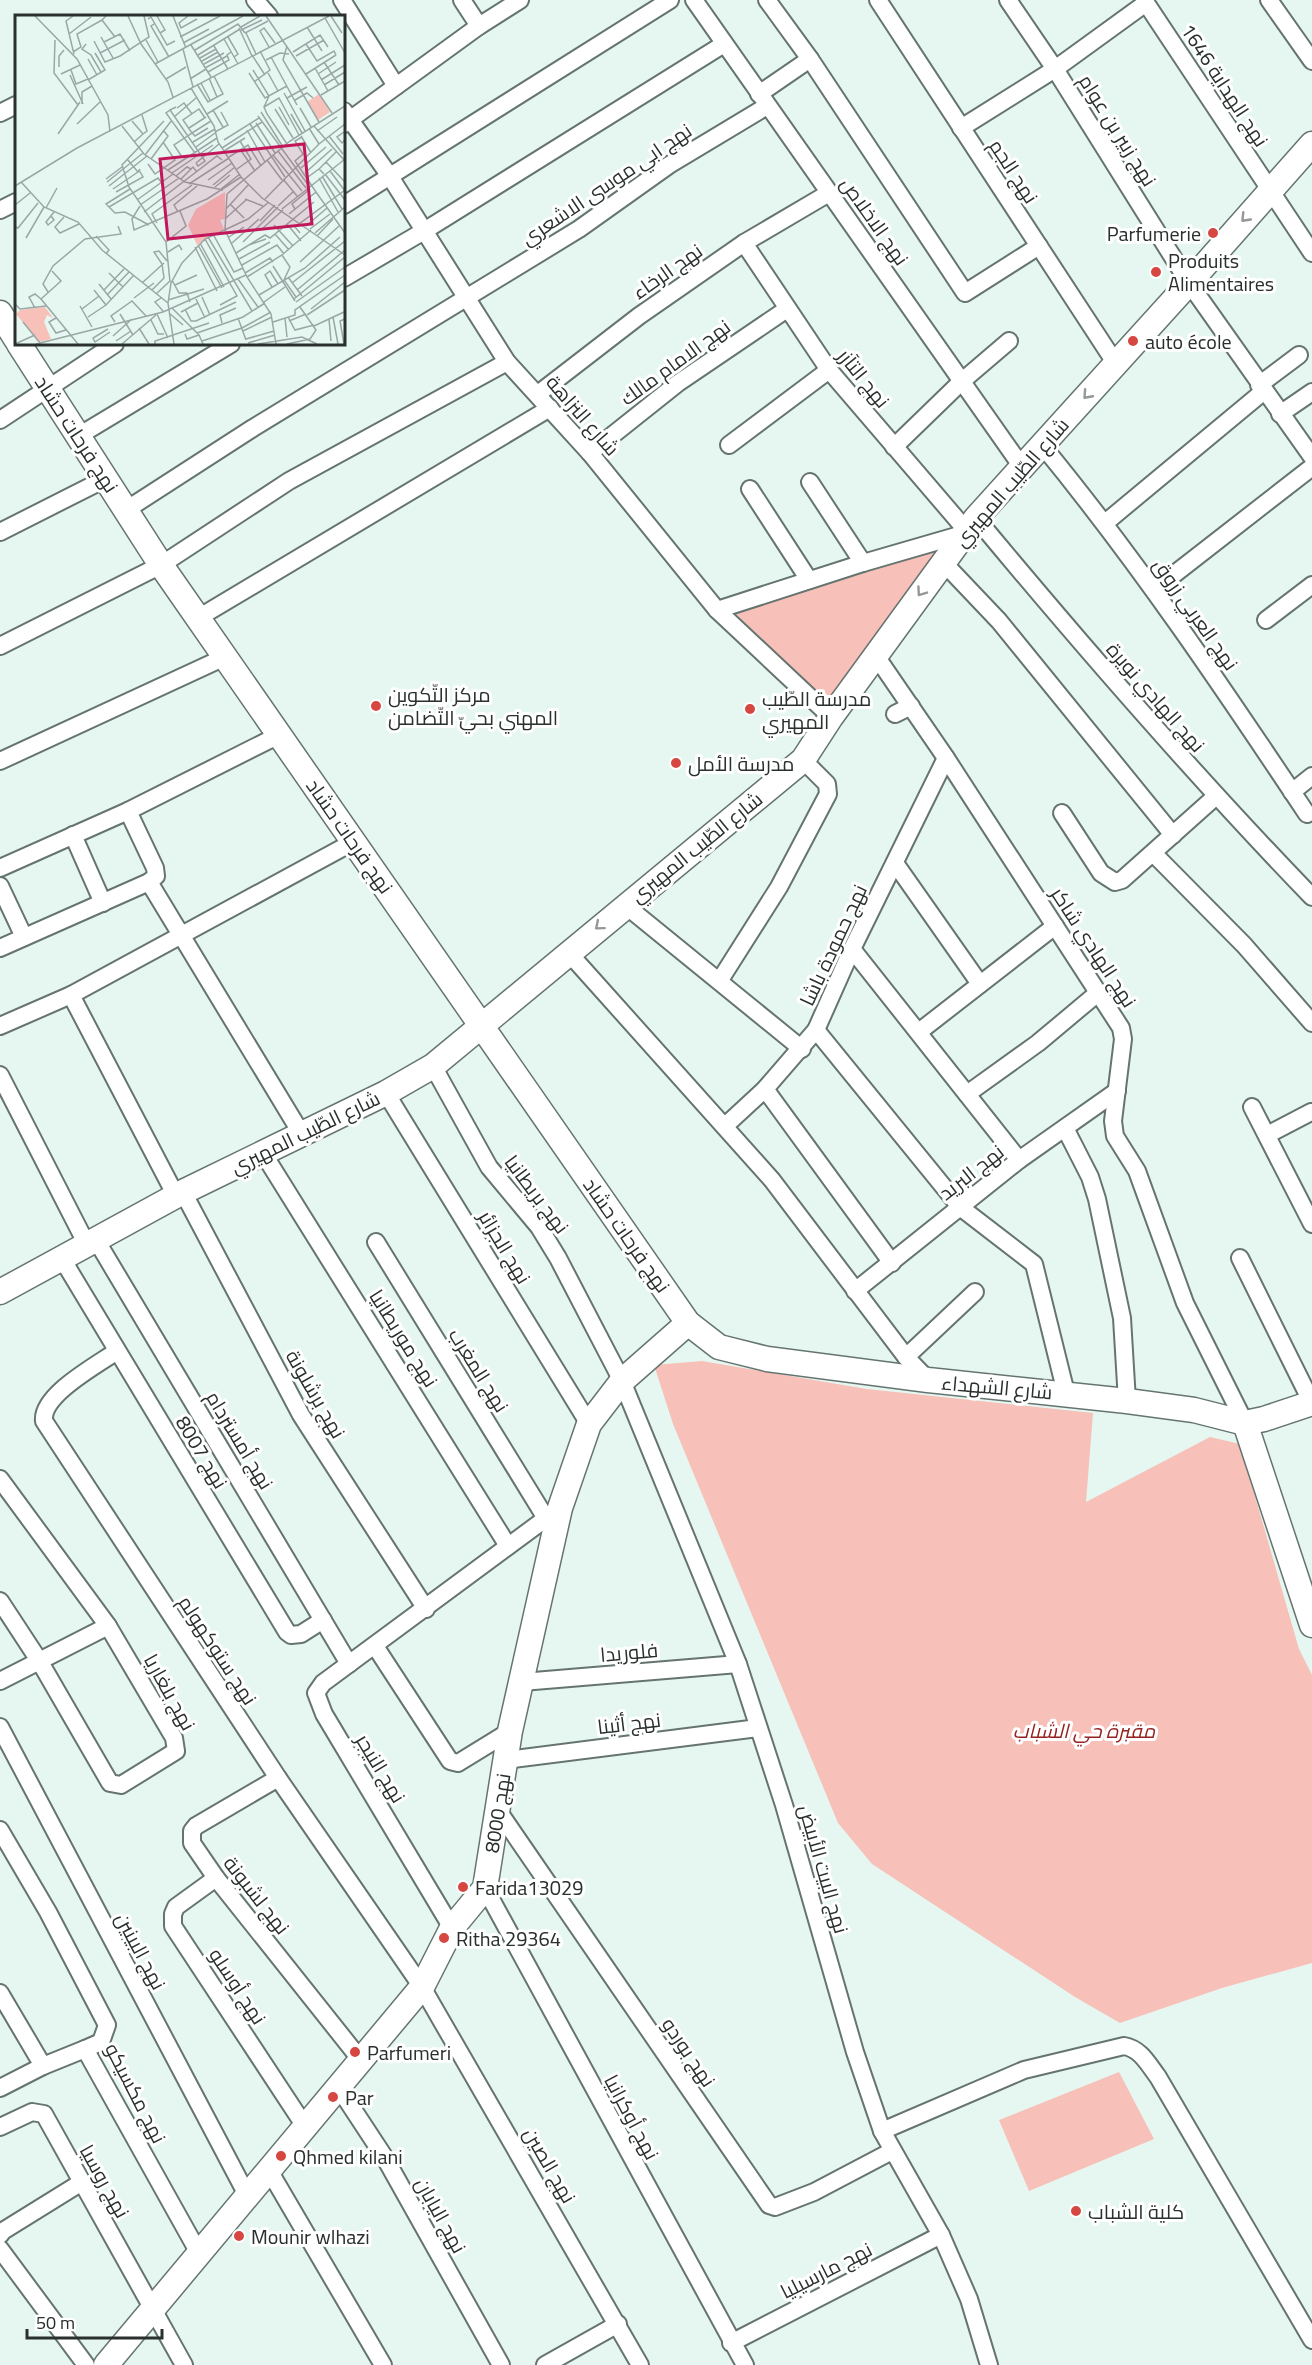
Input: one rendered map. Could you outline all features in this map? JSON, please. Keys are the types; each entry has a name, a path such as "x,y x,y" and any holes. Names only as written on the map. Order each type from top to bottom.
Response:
{"street":[{"path":"255,0 267,15"},
{"path":"342,0 396,86"},
{"path":"462,0 479,26"},
{"path":"346,118 520,0"},
{"path":"345,204 670,0"},
{"name":"نهج الاخلاص","path":"694,0 1022,467"},
{"path":"767,0 810,59 965,293 1039,246"},
{"name":"نهج الجم","path":"878,0 1116,364"},
{"name":"نهج زبير بن عوام","path":"1008,0 1056,69 1189,284 1312,457"},
{"path":"1269,0 1312,61"},
{"path":"961,128 1056,69 1145,2"},
{"name":"نهج الهداية 1646","path":"1145,2 1312,253"},
{"path":"345,277 424,231 724,44"},
{"name":"نهج ابي موسى الاشعري","path":"126,510 253,428 468,299 579,229 763,100 810,59"},
{"path":"0,113 15,106"},
{"name":"شارع النزاهة","path":"346,118 389,175 507,362 590,453 717,610 831,717"},
{"name":"شارع الطّيب المهيري","path":"0,1292 91,1240 179,1194 386,1093 433,1066 568,952 803,760 831,717 968,527 1189,284 1230,233 1312,144"},
{"name":"نهج الرخاء","path":"537,394 639,316 744,243 829,193"},
{"path":"0,210 15,202"},
{"name":"نهج التآزر","path":"744,243 829,370 894,447 968,527"},
{"name":"نهج الامام مالك","path":"590,453 678,383 787,309"},
{"path":"894,447 961,382 1010,341"},
{"name":"نهج فرحات حشاد","path":"20,345 80,435 161,565 688,1323"},
{"path":"0,420 113,345"},
{"path":"80,435 229,345"},
{"path":"1105,523 1299,355"},
{"path":"0,646 161,565 289,481 507,362"},
{"path":"729,445 829,370"},
{"path":"1280,414 1312,392"},
{"path":"198,618 550,408"},
{"name":"نهج العربي زروق","path":"1042,445 1105,523 1194,644 1307,814"},
{"path":"1154,590 1312,467"},
{"path":"0,532 107,478"},
{"path":"810,482 863,563"},
{"path":"750,489 809,580"},
{"path":"717,610 968,527"},
{"name":"نهج الهادي نويرة","path":"968,527 1101,668 1215,797 1312,897"},
{"path":"942,561 999,621 1173,835"},
{"path":"1266,620 1312,585"},
{"name":"نهج الهادي شاكر","path":"876,656 946,758 1099,992 1120,1028 1123,1039 1113,1121 1115,1136 1137,1171 1185,1303 1245,1423"},
{"path":"0,761 225,657"},
{"path":"895,714 911,706"},
{"path":"0,868 128,811 279,735"},
{"name":"نهج حمودة باشا","path":"725,1126 765,1089 816,1030 852,949 946,758"},
{"path":"720,980 779,887 828,794 827,784 803,760"},
{"path":"1292,792 1312,776"},
{"path":"1062,813 1101,873 1110,881 1122,880 1215,797"},
{"path":"0,948 149,882 156,876 155,868 128,811"},
{"path":"73,835 102,903"},
{"path":"0,1026 71,995 355,842"},
{"path":"1153,853 1244,945 1312,1023"},
{"path":"895,863 980,984"},
{"path":"149,882 301,1133"},
{"path":"0,886 24,937"},
{"path":"625,905 801,1048"},
{"path":"920,1031 1055,926"},
{"path":"852,949 920,1031 1019,1160"},
{"path":"568,952 772,1180 906,1357 928,1380"},
{"path":"967,1094 1038,1043 1099,992"},
{"name":"نهج برشلونة","path":"71,995 302,1415 426,1609"},
{"path":"816,1030 960,1207 1034,1264 1066,1393"},
{"name":"نهج بريطانيا","path":"433,1066 489,1167 539,1227 558,1258 622,1381"},
{"name":"نهج أمستردام","path":"0,1075 91,1240 349,1664"},
{"path":"765,1089 891,1263"},
{"name":"نهج البريد","path":"855,1291 1019,1160 1118,1091"},
{"name":"نهج الجزائر","path":"386,1093 589,1424"},
{"path":"1252,1107 1269,1134 1312,1224"},
{"path":"1269,1134 1311,1112"},
{"path":"1065,1128 1090,1177 1097,1199 1122,1318 1127,1401"},
{"name":"نهج موريطانيا","path":"263,1153 508,1546"},
{"name":"نهج المغرب","path":"376,1242 554,1514"},
{"name":"نهج 8007","path":"61,1257 287,1632 295,1636 323,1620"},
{"path":"1240,1258 1312,1403"},
{"path":"906,1357 975,1292"},
{"name":"شارع الشهداء","path":"688,1323 712,1343 740,1354 810,1366 1066,1393 1194,1410 1245,1423 1312,1403"},
{"name":"نهج 8000","path":"485,1888 510,1731 522,1682 554,1514 589,1424 622,1381 688,1323"},
{"name":"نهج ستوكهولم","path":"117,1351 50,1399 43,1412 44,1421 278,1779 422,1987"},
{"name":"نهج البيت الأبيض","path":"622,1381 738,1664 784,1805 855,2052 882,2131 941,2235 969,2300 989,2365"},
{"path":"1245,1423 1312,1625"},
{"path":"0,1479 108,1626 0,1681"},
{"name":"نهج النيجر","path":"452,1928 318,1700 318,1688 554,1514"},
{"name":"نهج بلغاريا","path":"0,1601 40,1662 106,1779 115,1786 121,1785 172,1756 177,1746 108,1626"},
{"path":"375,1646 450,1761 458,1763 510,1731"},
{"name":"فلوريدا","path":"522,1682 738,1664"},
{"name":"نهج البينين","path":"0,1727 247,2195"},
{"name":"نهج أثينا","path":"506,1760 758,1728"},
{"name":"نهج لشبونة","path":"278,1779 196,1826 192,1831 192,1843 216,1878 360,2059"},
{"name":"نهج بوردو","path":"498,1809 769,2205 775,2207 814,2192 892,2151"},
{"name":"نهج مكسيكو","path":"0,1830 48,1912 106,2025 101,2042 85,2049 200,2255"},
{"name":"نهج أوسلو","path":"216,1878 176,1907 173,1914 173,1926 306,2127"},
{"path":"117,2360 153,2310 247,2195 270,2172 360,2059 422,1987 452,1928 485,1888"},
{"name":"نهج أوكرانيا","path":"485,1888 744,2365"},
{"name":"نهج الصين","path":"422,1987 640,2365"},
{"path":"1,1999 44,2066"},
{"path":"882,2131 1024,2070 1124,2046 1131,2047 1140,2053 1158,2077 1312,2340"},
{"path":"0,2088 85,2049"},
{"name":"نهج اليابان","path":"339,2088 385,2158 501,2365"},
{"name":"نهج روسيا","path":"0,2127 32,2112 44,2114 184,2365"},
{"path":"270,2172 383,2365"},
{"path":"0,2235 81,2182"},
{"name":"نهج مارسيليا","path":"731,2343 941,2235"},
{"path":"0,2249 86,2365"},
{"path":"545,2365 618,2325"}],"green space":[{"path":"952,538 830,706 732,610"},
{"name":"مقبرة حي الشباب","path":"702,1361 867,1389 1093,1413 1086,1502 1210,1437 1240,1444 1299,1649 1312,1675 1312,1963 1222,1988 1120,2023 1075,1997 872,1864 838,1823 673,1424 654,1365"},
{"path":"1119,2072 1154,2139 1029,2191 999,2120"}],"place":[{"name":"Parfumerie","path":"1213,233"},
{"name":"Produits Alimentaires","path":"1156,272"},
{"name":"auto école","path":"1133,341"},
{"name":"مركز التّكوين المهني بحيّ التّضامن","path":"376,706"},
{"name":"مدرسة الطّيب المهيري","path":"750,709"},
{"name":"مدرسة الأمل","path":"676,763"},
{"name":"Farida13029","path":"463,1887"},
{"name":"Ritha 29364","path":"444,1938"},
{"name":"Parfumeri","path":"355,2052"},
{"name":"Par","path":"333,2097"},
{"name":"Qhmed kilani","path":"281,2156"},
{"name":"كلية الشباب","path":"1076,2211"},
{"name":"Mounir wlhazi","path":"239,2236"}]}
